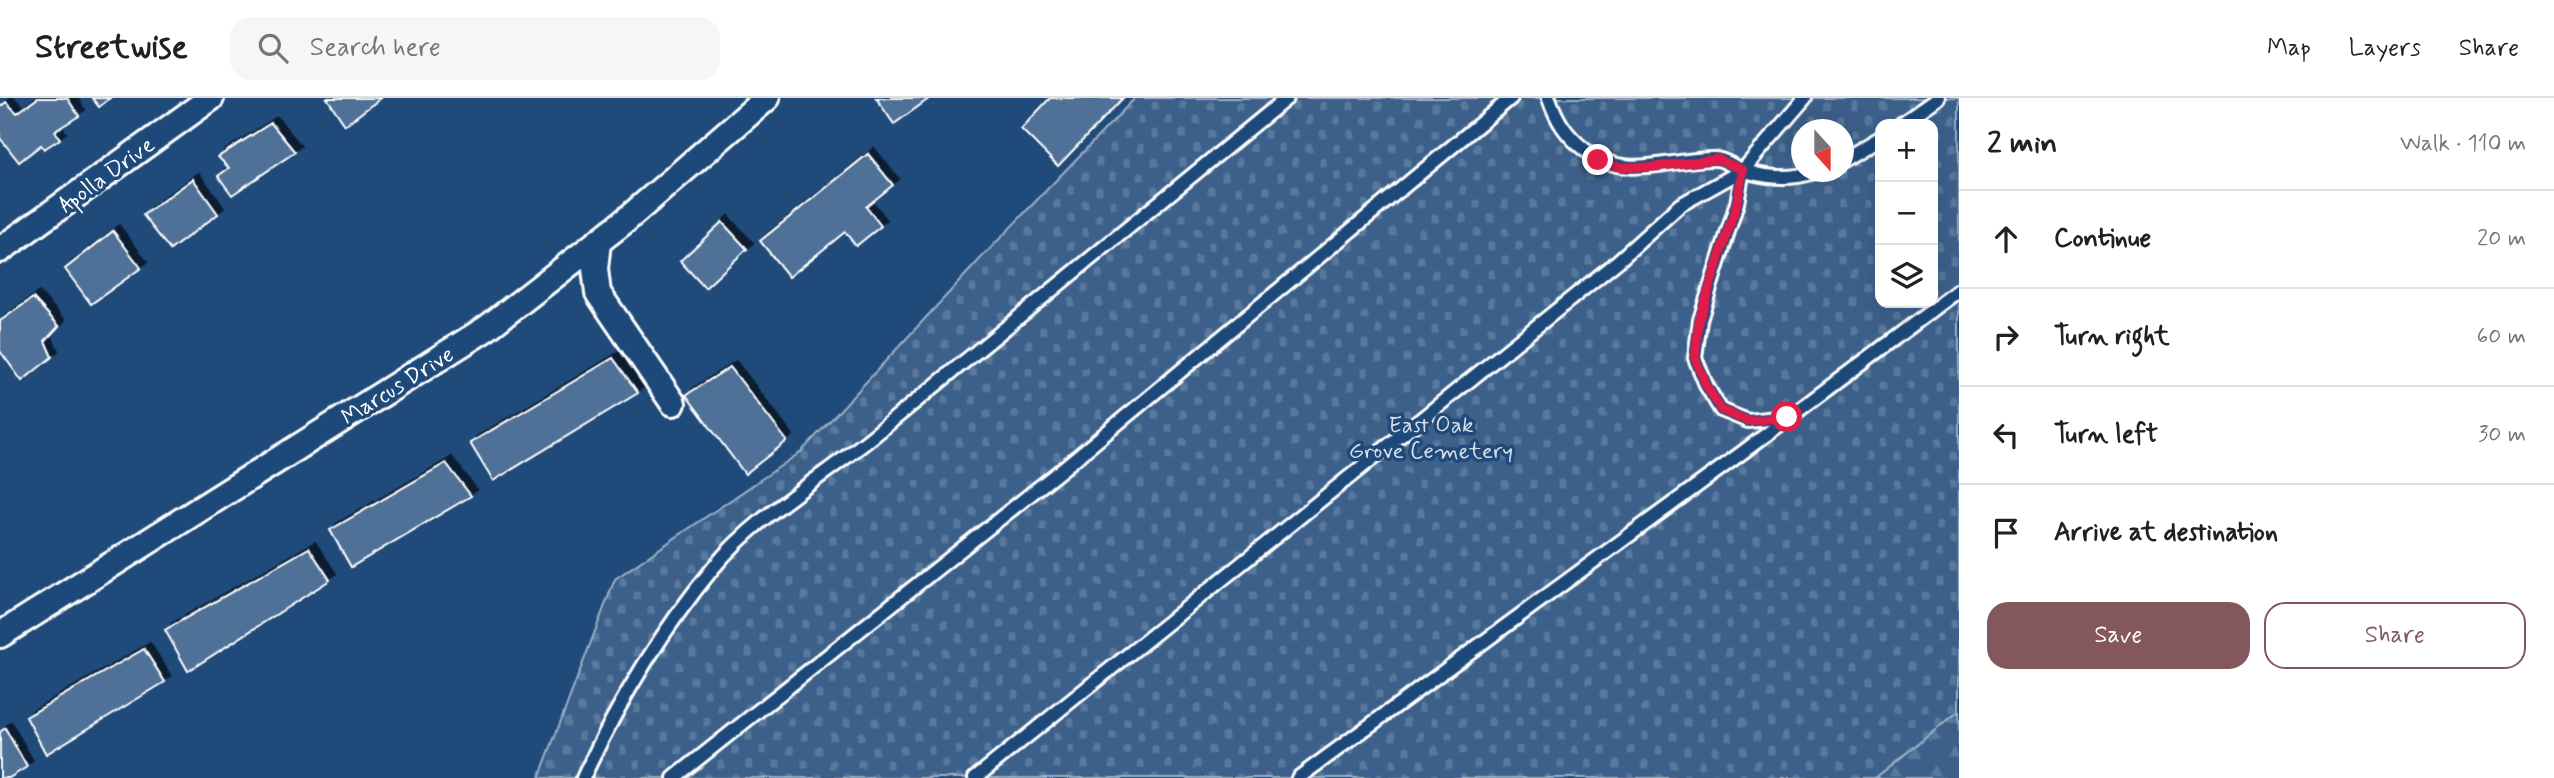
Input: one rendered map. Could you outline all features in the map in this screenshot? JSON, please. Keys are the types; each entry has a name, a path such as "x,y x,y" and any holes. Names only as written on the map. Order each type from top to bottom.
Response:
{"street":[{"name":"Apolla Drive","path":"0,250 211,98"},
{"name":"Marcus Drive","path":"0,635 476,335 598,242 767,98"},
{"path":"598,242 595,270 598,293 673,404"}],"lane":[{"path":"583,778 598,746 677,617 715,566 746,535 861,446 1287,98"},
{"path":"674,778 1066,466 1511,98"},
{"path":"1549,98 1560,125 1570,138 1598,160 1619,167 1654,167 1718,159 1743,170 1770,177 1791,175"},
{"path":"975,778 1618,261 1681,205 1743,170 1805,98"},
{"path":"1907,119 1938,98"},
{"path":"1854,153 1875,141"},
{"path":"1743,170 1737,203 1699,320 1695,358 1707,387 1721,410 1748,421 1787,417"},
{"path":"1298,778 1959,290"}],"green space":[{"name":"East Oak Grove Cemetery","path":"1135,98 1959,98 1959,711 1875,778 539,778 615,579 801,452"},
{"path":"1959,711 1959,778 1875,778"}],"building":[{"path":"38,98 67,98 79,116 55,131 60,139 44,149 41,145 19,162 0,138 0,107 6,102 17,113"},
{"path":"92,98 110,98 99,107"},
{"path":"327,98 381,98 345,125"},
{"path":"876,98 930,98 894,124"},
{"path":"1050,98 1123,98 1058,166 1021,129"},
{"path":"271,123 295,152 232,195 218,176 229,168 218,157"},
{"path":"868,154 893,185 866,207 881,226 856,246 845,232 789,277 760,241"},
{"path":"193,179 218,214 170,250 143,215"},
{"path":"722,222 747,249 705,288 680,261"},
{"path":"113,231 141,268 91,304 65,269"},
{"path":"33,298 59,326 45,341 52,357 22,381 0,351 0,321"},
{"path":"613,358 638,393 493,481 470,443"},
{"path":"730,367 787,441 745,474 686,395"},
{"path":"446,463 471,496 351,567 330,530"},
{"path":"309,548 330,580 188,671 165,630"},
{"path":"144,649 165,682 46,754 26,717"},
{"path":"5,728 27,767 9,778 0,778 0,732"}],"route":[{"path":"1598,160 1619,167 1654,167 1718,159 1743,170 1737,203 1699,320 1695,358 1707,387 1721,410 1748,421 1787,417"}]}
